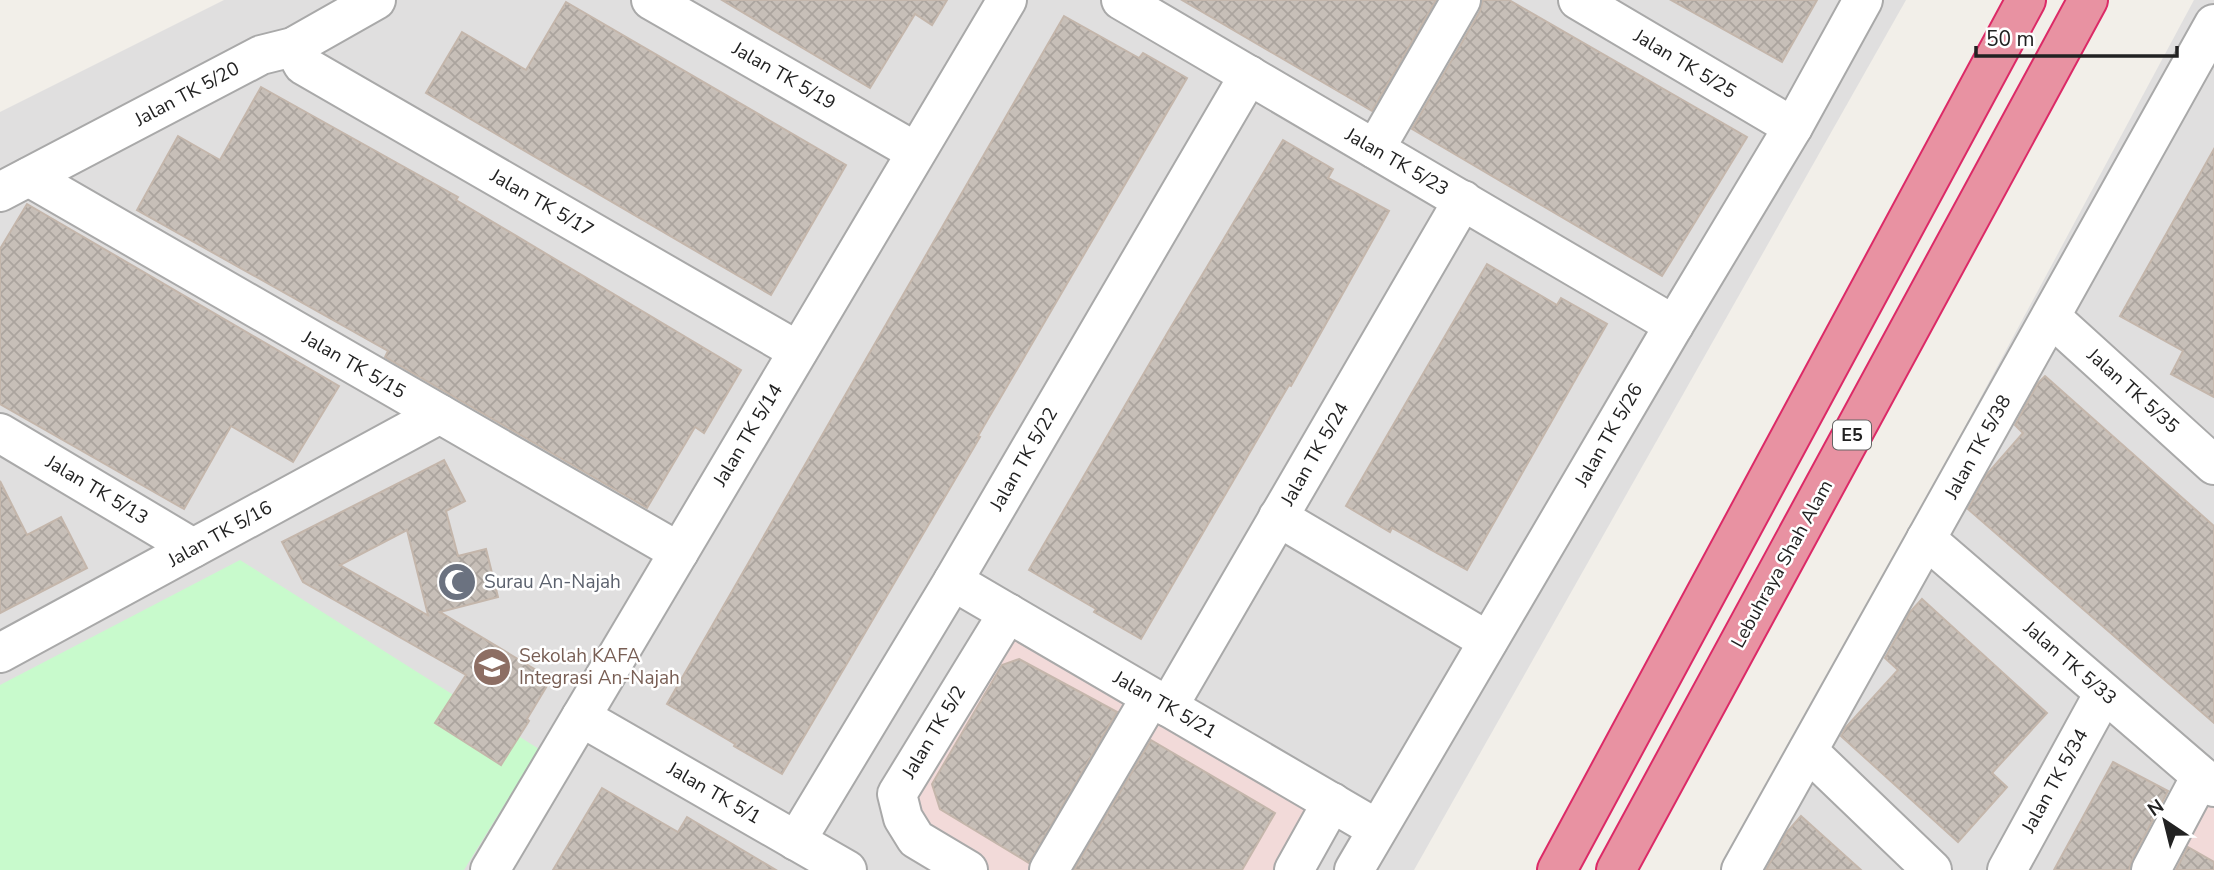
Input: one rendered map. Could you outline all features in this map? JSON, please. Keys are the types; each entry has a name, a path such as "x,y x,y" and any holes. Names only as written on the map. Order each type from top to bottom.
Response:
{"highway":[{"path":"1557,870 2025,0"},
{"name":"Lebuhraya Shah Alam","path":"1616,870 2088,0"}],"street":[{"name":"Jalan TK 5/20","path":"14,184 261,55 293,47 376,0"},
{"name":"Jalan TK 5/19","path":"651,0 916,152"},
{"name":"Jalan TK 5/14","path":"490,870 1007,0"},
{"name":"Jalan TK 5/23","path":"1121,0 1674,325"},
{"path":"1375,149 1461,0"},
{"name":"Jalan TK 5/25","path":"1578,0 1793,127"},
{"name":"Jalan TK 5/26","path":"1353,870 1793,127 1863,0"},
{"name":"Jalan TK 5/38","path":"1741,870 2214,24"},
{"name":"Jalan TK 5/17","path":"293,47 303,65 798,351"},
{"name":"Jalan TK 5/22","path":"796,841 953,581 1249,75"},
{"name":"Jalan TK 5/15","path":"14,184 440,414 679,552"},
{"name":"Jalan TK 5/24","path":"1049,870 1278,517 1463,201"},
{"name":"Jalan TK 5/35","path":"2051,317 2214,465"},
{"name":"Jalan TK 5/16","path":"0,653 440,414"},
{"name":"Jalan TK 5/13","path":"0,432 193,548"},
{"path":"1278,517 1488,640"},
{"name":"Jalan TK 5/33","path":"1926,539 2208,781"},
{"name":"Jalan TK 5/21","path":"953,581 1377,829"},
{"name":"Jalan TK 5/2","path":"968,870 916,839 903,818 897,794 1008,613"},
{"name":"Jalan TK 5/34","path":"2007,870 2104,693"},
{"name":"Jalan TK 5/1","path":"581,717 847,870"},
{"path":"1808,751 1932,870"},
{"path":"2151,870 2208,781"},
{"path":"1294,870 1332,803"}],"shaded area":[{"path":"224,0 1906,0 1414,870 0,870 0,112"},
{"path":"2194,0 2214,0 2214,870 1727,870"},
{"path":"1010,630 1319,806 1283,870 990,870 924,830 909,796"},
{"path":"2202,789 2214,799 2214,870 2159,870"}],"green space":[{"path":"240,560 539,749 464,870 0,870 0,685"}],"building":[{"path":"722,0 947,0 932,25 915,14 870,88"},
{"path":"1182,0 1436,0 1372,111"},
{"path":"1483,0 1509,0 1747,137 1662,276 1412,129 1480,11"},
{"path":"1671,0 1817,0 1782,62"},
{"path":"566,2 846,165 771,295 426,93 462,32 526,70"},
{"path":"1064,16 1139,58 1143,53 1187,78 782,774 667,704"},
{"path":"261,87 458,197 456,200 741,370 704,433 695,427 647,508 385,357 388,351 137,210 178,136 220,160"},
{"path":"1283,140 1333,169 1328,178 1389,211 1291,386 1289,385 1141,639 1029,570"},
{"path":"2214,149 2214,397 2171,374 2183,351 2120,316"},
{"path":"27,204 339,386 293,462 231,426 184,509 0,404 0,249"},
{"path":"1487,264 1557,305 1561,298 1607,324 1467,570 1392,528 1390,532 1346,506"},
{"path":"2045,376 2214,526 2214,723 1968,509 1987,474 2023,433 2015,425 2038,383"},
{"path":"444,460 465,501 446,511 458,556 486,549 498,597 440,612 551,679 501,765 435,723 466,675 303,582 282,542","holes":["407,530 429,616 340,565"]},
{"path":"0,481 27,535 61,517 87,568 0,613"},
{"path":"1922,599 2047,713 1992,773 2007,787 1958,842 1841,736 1898,670 1885,658 1910,612"},
{"path":"1019,659 1117,712 1029,863 940,809 932,784 1002,665"},
{"path":"1151,740 1275,813 1242,870 1074,870"},
{"path":"2113,762 2168,791 2129,870 2054,870"},
{"path":"602,788 678,832 687,817 776,870 553,870"},
{"path":"1801,816 1861,870 1766,870 1787,832"},
{"path":"2188,847 2214,862 2214,870 2176,870"}],"place":[{"name":"Surau An-Najah","path":"457,582"},
{"name":"Sekolah KAFA Integrasi An-Najah","path":"492,667"}]}
